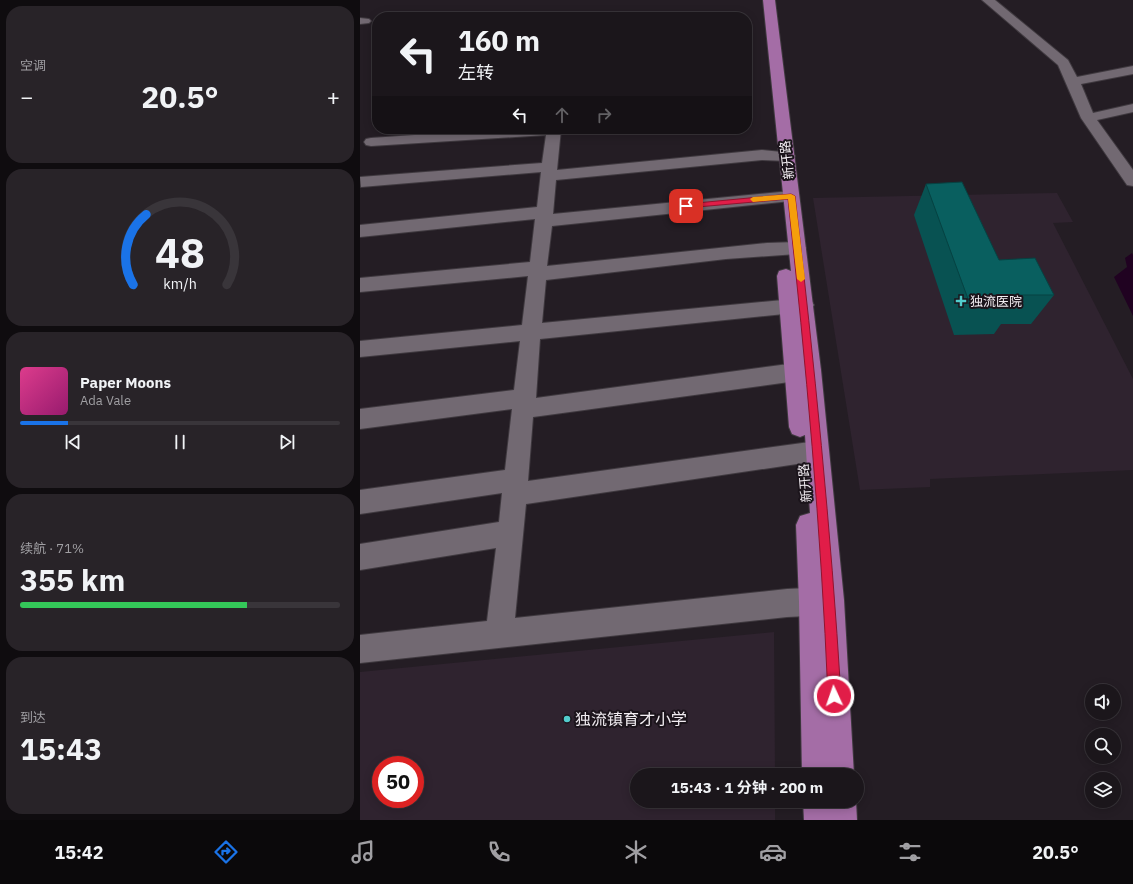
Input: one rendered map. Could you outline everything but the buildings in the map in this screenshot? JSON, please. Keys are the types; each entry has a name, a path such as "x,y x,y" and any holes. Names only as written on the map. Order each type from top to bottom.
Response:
{"main road":[{"name":"新开路","path":"759,0 785,197 803,371 821,601 837,768"},
{"name":"新开路","path":"769,0 780,156"},
{"name":"新开路","path":"818,768 821,601"},
{"path":"819,808 820,820"},
{"path":"840,808 841,820"}],"street":[{"path":"988,0 1062,63 1073,82 1088,118 1133,181"},
{"path":"1073,82 1133,70"},
{"path":"1088,118 1133,108"},
{"path":"365,138 449,134"},
{"path":"500,634 525,404 531,331 554,134"},
{"path":"361,182 550,172 762,155 780,156"},
{"path":"1118,158 1133,155"},
{"path":"360,231 785,197"},
{"path":"360,285 539,271 790,248"},
{"path":"360,349 796,305"},
{"path":"360,419 525,404 803,371"},
{"path":"360,502 516,487 810,452"},
{"path":"360,557 511,533"},
{"path":"360,649 779,604 821,601"}],"shaded area":[{"name":"独流医院","path":"1057,193 1073,222 1053,223 1133,379 1133,470 930,479 930,487 860,490 813,198"},
{"path":"1132,253 1133,316 1114,277 1127,267 1125,258"},
{"name":"独流镇育才小学","path":"774,632 775,768 630,768 630,808 775,808 775,820 360,820 360,672"}],"slow traffic":[{"path":"753,199 791,196 801,279"}],"place":[{"name":"独流医院","path":"961,301"},
{"name":"独流镇育才小学","path":"567,719"}],"route":[{"path":"686,206 791,196 811,370 830,600 834,696"}]}
